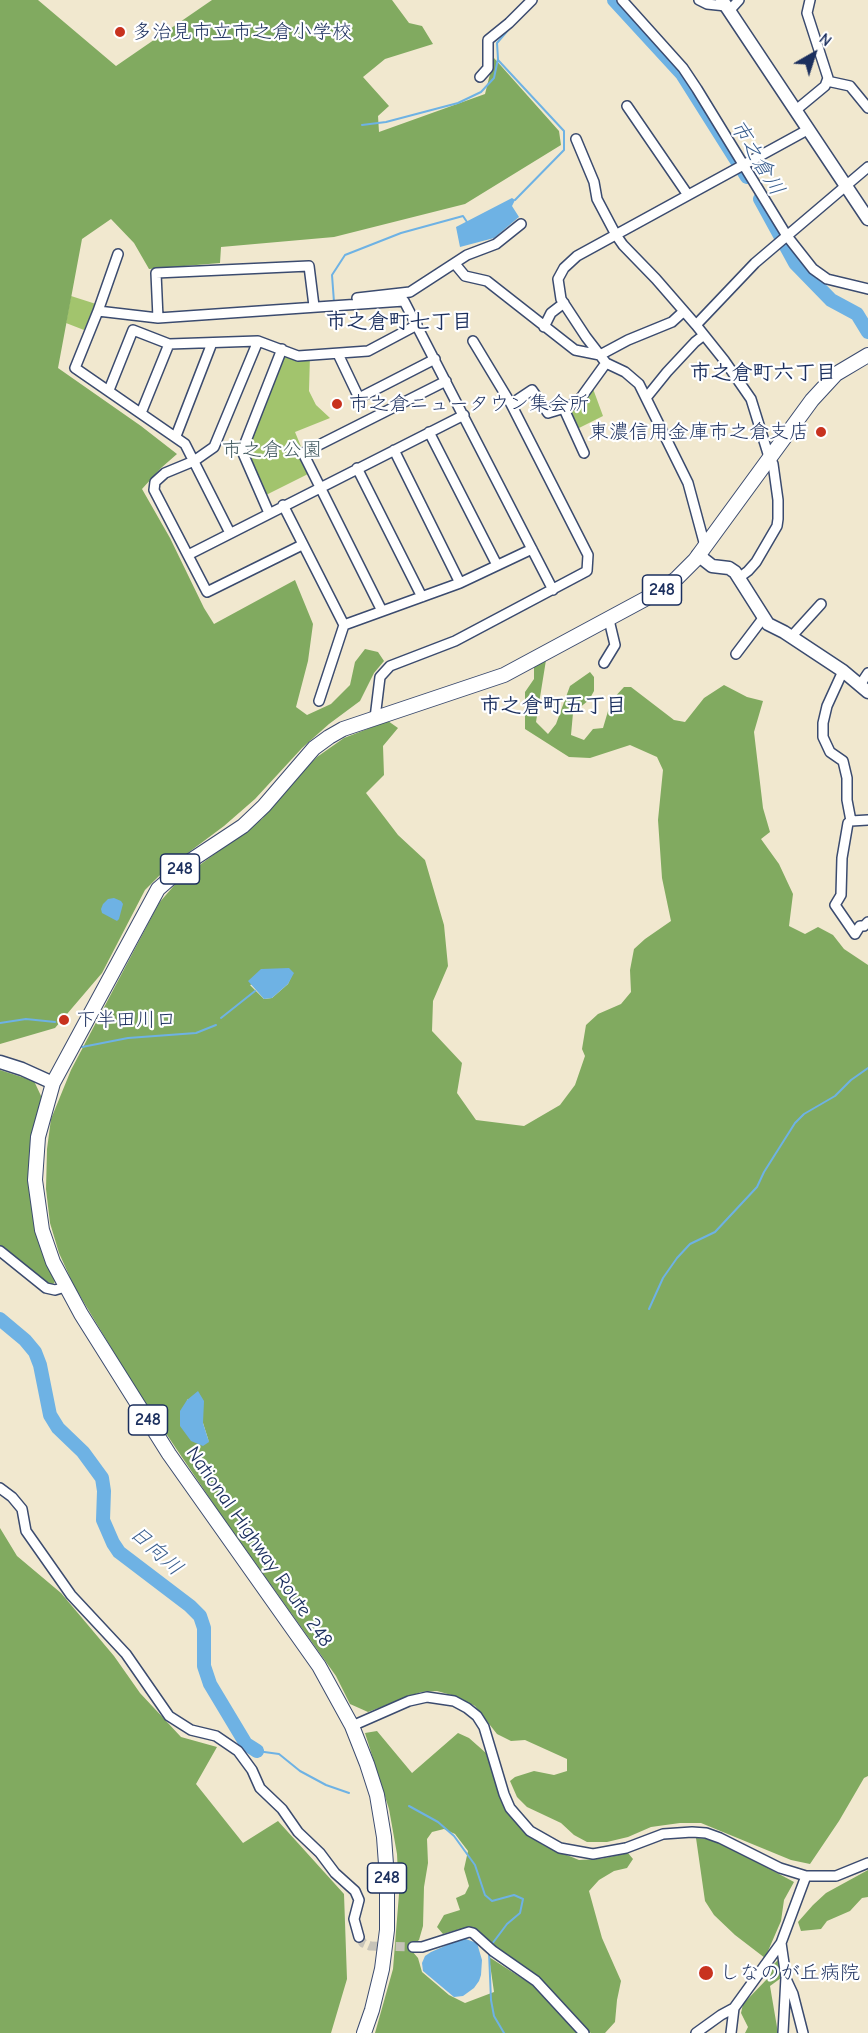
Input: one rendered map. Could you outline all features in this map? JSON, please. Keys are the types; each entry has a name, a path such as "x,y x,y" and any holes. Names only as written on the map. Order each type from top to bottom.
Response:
{"highway":[{"name":"National Highway Route 248","path":"364,2033 382,1969 387,1930 384,1837 377,1795 352,1726 319,1666 169,1454 65,1287 53,1262 42,1230 34,1180 38,1137 53,1083 158,889 190,861 243,826 264,806 314,748 344,729 504,675 660,591 677,578 702,550 812,400 836,374 868,355"}],"main road":[{"path":"726,6 868,219"},
{"path":"702,550 712,566 729,568 740,577 768,624 843,671 864,689"},
{"path":"0,1062 53,1083"}],"street":[{"path":"480,77 488,68 488,40 532,0"},
{"path":"622,0 683,68 787,236 813,269 827,279 868,289"},
{"path":"699,0 707,4 726,6 739,0"},
{"path":"796,110 825,86 828,78 807,13 810,0"},
{"path":"827,81 850,86 868,108"},
{"path":"627,106 688,195"},
{"path":"702,550 688,483 639,384 626,372 606,363 564,303 558,288 558,279 564,268 577,256 809,129"},
{"path":"576,139 594,182 597,200 616,235 696,325 751,399 769,458 773,464 778,500 777,526 756,562 740,577"},
{"path":"696,325 755,263 868,167"},
{"path":"342,304 347,299 410,292 467,255 496,244 521,224"},
{"path":"118,254 75,368 185,444 230,533"},
{"path":"455,264 465,276 487,281 575,350 600,355 628,340 672,322 684,311"},
{"path":"158,318 156,273 309,266 314,306"},
{"path":"98,311 158,318 404,301 553,590"},
{"path":"544,327 551,313 564,303"},
{"path":"109,390 133,330 169,344 258,341 298,356 368,351 417,325"},
{"path":"646,398 694,342 704,335"},
{"path":"258,341 214,447 194,460 165,473 155,483 154,490 207,592 302,545"},
{"path":"375,718 380,677 390,666 455,641 553,590 586,570 588,555 511,404 473,341"},
{"path":"176,436 212,343"},
{"path":"141,413 169,344"},
{"path":"269,513 242,451 282,349"},
{"path":"338,354 359,398 435,359"},
{"path":"511,404 532,390 548,413 568,407 580,399 606,363"},
{"path":"382,611 303,453 446,381"},
{"path":"564,408 584,453"},
{"path":"188,555 464,415"},
{"path":"429,432 497,565"},
{"path":"394,450 460,583"},
{"path":"357,468 422,597"},
{"path":"283,505 344,625 319,701"},
{"path":"344,625 460,583 532,549"},
{"path":"791,637 821,604"},
{"path":"736,654 764,617"},
{"path":"604,663 615,645 609,620"},
{"path":"843,671 827,706 823,723 823,737 830,752 843,761 851,821 848,824 842,858 841,895 835,905 855,934 860,926 868,922"},
{"path":"864,689 868,673"},
{"path":"851,821 868,820"},
{"path":"0,1251 46,1288 55,1290 65,1287"},
{"path":"0,1488 22,1509 26,1531 71,1595 126,1654 169,1716 191,1730 216,1736 238,1751 252,1770 260,1788 282,1809 298,1832 320,1853 335,1873 355,1891 359,1900 354,1919 359,1937"},
{"path":"352,1726 409,1701 427,1697 454,1701 472,1712 484,1727 510,1808 530,1831 560,1848 593,1854 626,1848 663,1834 706,1833 780,1868 806,1876 836,1876 868,1863"},
{"path":"731,2033 735,2008 780,1943 806,1876"},
{"path":"413,1947 422,1947 469,1932 473,1933 490,1949 536,1982 584,2033"},
{"path":"780,1943 786,1977 803,2033"},
{"path":"783,2033 786,1977"},
{"path":"696,2033 720,2015 735,2008"}],"green space":[{"path":"0,0 38,0 116,66 212,0 392,0 409,23 422,26 433,44 385,59 363,77 389,106 378,116 379,132 485,94 494,58 559,131 561,145 465,204 334,237 221,247 220,263 149,269 134,243 111,219 82,239 58,368 177,454 142,489 214,624 295,580 313,624 308,661 296,707 307,715 331,704 350,685 355,662 365,649 378,652 384,661 374,673 360,701 302,748 255,799 224,826 165,870 145,890 102,973 55,1028 0,1044"},
{"path":"71,296 96,304 84,330 66,323"},
{"name":"市之倉公園","path":"282,349 310,355 309,391 316,405 330,418 295,432 302,449 298,452 308,474 262,497 242,451"},
{"path":"592,386 603,416 577,429 567,411"},
{"path":"546,660 536,722 548,734 556,724 570,686 590,672 594,677 594,691 589,700 573,713 571,735 584,740 593,729 603,728 611,701 624,687 631,687 674,720 685,722 704,698 724,685 747,697 763,701 754,732 763,808 770,832 761,839 779,864 793,894 789,926 805,934 818,927 833,935 844,949 868,965 868,1776 864,1778 810,1864 791,1860 701,1823 651,1827 628,1837 607,1842 587,1842 574,1835 561,1823 527,1807 517,1797 510,1781 534,1771 554,1775 567,1771 567,1759 525,1740 511,1741 497,1734 475,1706 455,1696 437,1691 421,1692 368,1712 350,1704 336,1676 217,1509 136,1389 74,1286 59,1253 50,1223 46,1189 47,1149 51,1119 71,1070 159,903 178,881 262,819 317,757 344,738 388,721 398,728 383,746 384,775 366,793 398,835 425,860 444,925 448,966 433,1001 432,1031 462,1063 457,1093 476,1120 524,1126 560,1105 575,1085 585,1056 582,1049 586,1025 598,1014 621,1004 631,992 630,970 634,949 671,921 662,878 658,820 663,770 657,757 630,745 590,758 569,757 525,729 525,692 534,679 534,666","holes":["293,973 288,984 272,998 264,999 250,985","187,1399 203,1412 203,1423 209,1442"]},
{"path":"0,1070 34,1081 42,1098 34,1138 41,1244 55,1282 52,1285 37,1277 0,1246"},
{"path":"0,1528 17,1556 61,1593 114,1656 140,1693 181,1737 217,1747 196,1784 243,1843 278,1821 344,1894 347,1979 331,2033 0,2033"},
{"path":"377,1731 412,1773 458,1733 469,1738 486,1753 500,1798 514,1820 529,1836 545,1846 579,1860 600,1859 628,1853 633,1859 627,1868 614,1871 599,1880 589,1891 602,1938 621,1981 615,2022 605,2033 591,2033 581,2027 475,1928 443,1934 437,1927 444,1915 460,1910 456,1898 465,1894 469,1886 464,1869 468,1851 455,1834 444,1829 432,1832 427,1839 428,1863 424,1887 423,1926 419,1940 414,1944 412,1951 418,1958 422,1972 449,1995 465,2003 494,1992 489,1957 534,1986 579,2033 375,2033 393,1969 399,1894 397,1854 389,1809 365,1733"},
{"path":"696,1838 721,1843 794,1882 784,1900 781,1921 765,1958 735,1935 714,1915 705,1901"},
{"path":"868,1870 868,1897 862,1898 850,1911 827,1921 821,1929 801,1931 798,1922 826,1893"},
{"path":"779,1959 781,1978 770,1986 778,2033 745,2033 748,2027 741,2013 743,2004 767,1979"}],"water":[{"path":"512,198 515,200 512,206 519,217 494,238 460,247 456,227"},
{"path":"114,898 123,904 117,921 102,913 101,909 108,899"},
{"path":"289,968 294,973 288,984 272,998 264,999 248,981 261,969"},
{"path":"198,1391 204,1401 203,1423 209,1442 203,1446 191,1441 180,1426 180,1411 187,1400"},
{"path":"463,1938 477,1943 482,1960 481,1975 474,1988 463,1996 454,1997 423,1971 422,1963 425,1956 431,1952"}],"waterway":[{"name":"市之倉川","path":"614,0 682,74 747,177"},
{"path":"362,125 386,122 458,103 481,92 494,78 498,59 497,43 509,29"},
{"path":"498,60 564,131 564,150 515,200"},
{"name":"市之倉川","path":"760,199 795,263 831,300 857,314 868,332"},
{"path":"334,302 332,275 345,255 401,233 463,216 467,222"},
{"path":"221,1018 255,991"},
{"path":"0,1023 26,1019 55,1022"},
{"path":"82,1047 128,1038 196,1033 216,1025"},
{"path":"649,1309 663,1278 677,1258 690,1244 715,1232 757,1187 795,1123 804,1114 835,1096 851,1080 868,1068"},
{"name":"日向川","path":"0,1319 25,1340 35,1352 40,1365 50,1415 58,1428 83,1452 102,1478 103,1520 119,1552 200,1616 204,1628 204,1666 210,1684 246,1744 257,1751"},
{"path":"257,1751 279,1754 300,1771 326,1785 349,1793"},
{"path":"409,1806 438,1822 454,1836 475,1865 485,1895 492,1901 514,1895 523,1899 520,1913 507,1924 492,1944"},
{"path":"489,1952 491,2000 494,2016 504,2033"}],"tunnel":[{"path":"359,1937 363,1943 370,1946 413,1947"}],"place":[{"name":"多治見市立市之倉小学校","path":"120,32"},
{"name":"市之倉ニュータウン集会所","path":"337,404"},
{"name":"東濃信用金庫市之倉支店","path":"821,432"},
{"name":"下半田川口","path":"64,1020"},
{"name":"しなのが丘病院","path":"706,1973"}],"district":[{"name":"市之倉町七丁目","path":"399,322"},
{"name":"市之倉町六丁目","path":"763,373"},
{"name":"市之倉町五丁目","path":"553,706"}]}
